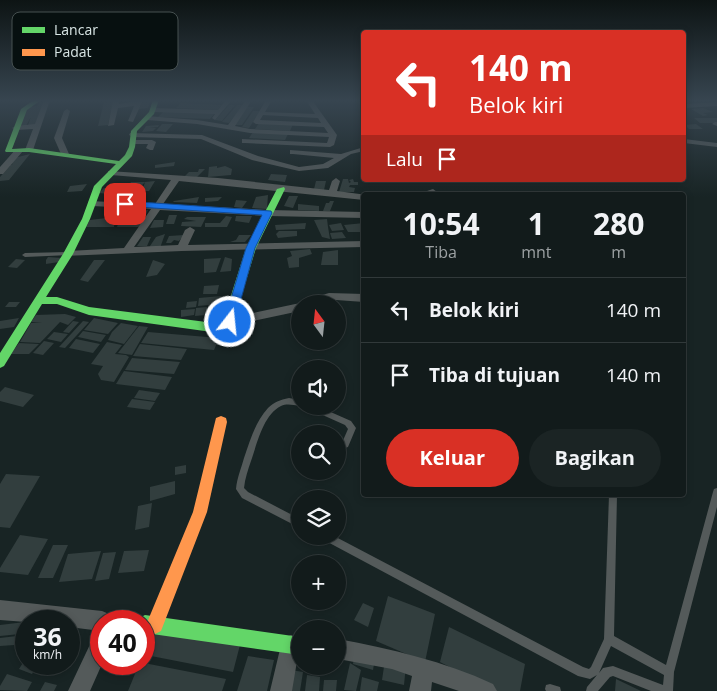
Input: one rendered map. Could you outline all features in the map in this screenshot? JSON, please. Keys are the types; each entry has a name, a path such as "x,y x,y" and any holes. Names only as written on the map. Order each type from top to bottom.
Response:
{"street":[{"path":"14,132 8,150 65,154 121,163"},
{"path":"0,172 24,150 35,132"},
{"path":"60,132 58,138 65,154"},
{"path":"2,361 68,254 86,220 98,186 131,152 135,132"},
{"path":"245,141 247,132"},
{"path":"274,132 333,135"},
{"path":"245,141 330,145 333,135"},
{"path":"133,139 202,137 255,158 289,181"},
{"path":"133,139 152,142 150,148"},
{"path":"686,140 717,145"},
{"path":"245,141 276,151 342,156"},
{"path":"41,300 57,301 90,311 219,330 227,327 251,248 268,213 289,181 325,166 353,150 361,150"},
{"path":"111,173 177,178 289,181 332,193 361,197"},
{"path":"127,251 177,178"},
{"path":"332,193 336,181"},
{"path":"92,203 158,205 268,213 361,215"},
{"path":"182,248 190,230"},
{"path":"68,254 182,248 251,248 361,244"},
{"path":"346,297 361,298"},
{"path":"230,322 291,309"},
{"path":"155,611 200,512 221,422"},
{"path":"0,610 90,620"},
{"path":"155,625 291,645"},
{"path":"346,650 392,659 474,685 486,691"},
{"path":"282,691 291,662"},
{"path":"79,691 90,667"},
{"path":"420,691 423,669"}],"lane":[{"path":"25,255 68,254"},
{"path":"291,402 284,401 274,406 261,419 240,489 245,495 291,519"},
{"path":"330,415 348,423 352,428 346,443"},
{"path":"591,691 608,672 613,671 667,691 669,672 717,492"},
{"path":"342,545 582,672 590,674 595,671 608,639 614,497"},
{"path":"608,639 669,672"}],"building":[{"path":"253,132 288,134 285,140 249,138"},
{"path":"30,154 9,180 0,181 0,177 10,166 7,166 13,164 11,163 14,158"},
{"path":"175,162 174,166 155,168 155,165"},
{"path":"217,166 217,168 225,166 232,169 231,175 208,177 209,167"},
{"path":"199,169 205,169 197,177 185,176 189,172 198,172"},
{"path":"271,174 287,175 285,182 268,180"},
{"path":"343,179 348,179 349,183 351,182 349,180 353,179 354,182 358,182 358,185 350,185 349,187 355,188 354,192 339,192"},
{"path":"155,181 149,191 142,191 145,182"},
{"path":"316,181 326,181 324,190 314,189"},
{"path":"131,182 145,182 137,191 124,192"},
{"path":"87,184 82,191 67,192 70,186"},
{"path":"104,188 118,189 110,194 99,193"},
{"path":"268,195 267,209 252,208 256,197"},
{"path":"289,196 298,196 293,208 284,206"},
{"path":"199,197 197,203 173,202 174,201"},
{"path":"222,197 218,201 205,202 205,198"},
{"path":"236,200 247,201 242,208 234,207"},
{"path":"334,201 330,211 323,211 326,203"},
{"path":"298,204 319,206 319,211 298,210"},
{"path":"148,210 140,227 117,227 122,212"},
{"path":"169,215 177,215 174,224 166,224"},
{"path":"226,216 232,217 227,227 205,227 205,223 220,223"},
{"path":"236,216 252,216 249,223 235,221"},
{"path":"115,217 114,227 86,227 90,220"},
{"path":"187,217 206,217 201,227 181,226 182,222 196,221 184,219"},
{"path":"327,219 330,239 322,237 314,220"},
{"path":"154,220 164,220 163,227 150,228"},
{"path":"306,223 305,229 276,230 275,225"},
{"path":"341,223 344,230 332,231 329,225"},
{"path":"361,223 361,232 348,232 344,225"},
{"path":"279,231 297,231 297,236 278,238 276,234"},
{"path":"342,232 346,238 332,239 330,233"},
{"path":"165,234 160,248 148,249 156,237"},
{"path":"184,235 179,241 174,240 171,243 166,243 169,236"},
{"path":"239,235 251,235 245,242 230,242 236,240"},
{"path":"143,237 151,237 147,246 137,246"},
{"path":"310,249 312,254 299,258 299,267 289,268 287,258 292,256 290,251"},
{"path":"338,250 338,265 321,265 323,252"},
{"path":"48,257 62,258 59,262 46,264"},
{"path":"225,257 232,259 231,271 220,272"},
{"path":"221,258 216,272 204,273 204,259"},
{"path":"16,259 25,260 17,268 8,267"},
{"path":"94,260 105,260 88,282 80,280"},
{"path":"153,260 165,264 157,275 146,277"},
{"path":"219,285 217,294 203,294 204,286"},
{"path":"221,296 220,304 198,306 199,298"},
{"path":"197,301 196,307 186,308 187,302"},
{"path":"9,302 20,302 16,307 5,307"},
{"path":"218,306 217,314 195,316 196,308"},
{"path":"195,309 194,315 181,317 181,310"},
{"path":"65,314 76,317 68,325 60,322 40,343 20,342 31,323 42,323 31,322 36,315"},
{"path":"19,318 14,327 0,329 0,321"},
{"path":"94,318 118,323 108,334 84,330"},
{"path":"73,321 79,322 69,333 63,332"},
{"path":"83,321 89,322 65,348 59,347"},
{"path":"121,323 138,326 124,344 108,340 112,332"},
{"path":"139,326 148,327 132,355 118,353"},
{"path":"83,331 106,335 101,342 78,337"},
{"path":"54,332 68,334 61,342 47,339"},
{"path":"148,332 219,338 214,350 141,343"},
{"path":"76,339 100,344 93,353 69,348"},
{"path":"44,341 54,343 43,355 33,353"},
{"path":"107,342 122,345 115,354 129,357 114,382 101,380 98,374 103,366 91,364"},
{"path":"19,343 39,344 29,354 11,354"},
{"path":"140,344 187,349 181,360 133,356"},
{"path":"132,358 180,362 174,374 125,370"},
{"path":"124,371 172,377 165,390 116,384"},
{"path":"5,387 34,395 23,407 0,401 0,392"},
{"path":"139,390 160,393 155,401 134,398"},
{"path":"132,399 155,402 150,410 127,407"},
{"path":"186,465 186,473 175,475 175,467"},
{"path":"6,474 40,476 10,528 0,527 0,484"},
{"path":"175,481 175,494 150,501 150,487"},
{"path":"152,503 149,527 135,530 138,506"},
{"path":"20,535 48,539 28,575 0,572 0,568"},
{"path":"53,545 68,545 53,578 38,578"},
{"path":"149,550 144,571 118,573 124,551"},
{"path":"101,551 92,579 59,582 68,554"},
{"path":"116,552 109,579 95,581 103,553"},
{"path":"388,596 435,614 425,662 376,641"},
{"path":"363,603 374,608 368,627 354,620"},
{"path":"15,623 15,634 0,636 0,625"},
{"path":"449,627 525,664 520,691 496,691 440,662"},
{"path":"156,629 240,645 233,672 155,657"},
{"path":"15,636 14,645 0,646 0,638"},
{"path":"355,652 375,658 373,670 353,664"},
{"path":"248,656 274,660 267,691 237,691"},
{"path":"385,660 406,665 404,685 382,680"},
{"path":"350,663 361,670 356,691 344,690"},
{"path":"155,665 226,679 222,691 128,691 135,675 155,675"},
{"path":"291,670 291,675 303,675 300,691 288,691"},
{"path":"7,674 32,682 27,691 0,690 0,686"},
{"path":"307,675 320,677 319,691 305,691"},
{"path":"362,677 379,682 377,691 360,691"},
{"path":"616,679 641,691 615,691"},
{"path":"324,680 337,680 336,691 323,691"},
{"path":"45,682 57,685 54,691 40,691"}],"traffic: fast":[{"path":"15,132 8,151 29,150 121,163"},
{"path":"0,363 68,254 86,219 98,186 128,156 132,147 134,132"},
{"path":"41,300 57,301 89,311 219,329 227,327 251,248 281,189"},
{"path":"155,625 291,645"}],"traffic: slow":[{"path":"155,625 200,512 221,422"}],"route":[{"path":"125,204 268,213 251,248 230,322"}]}
